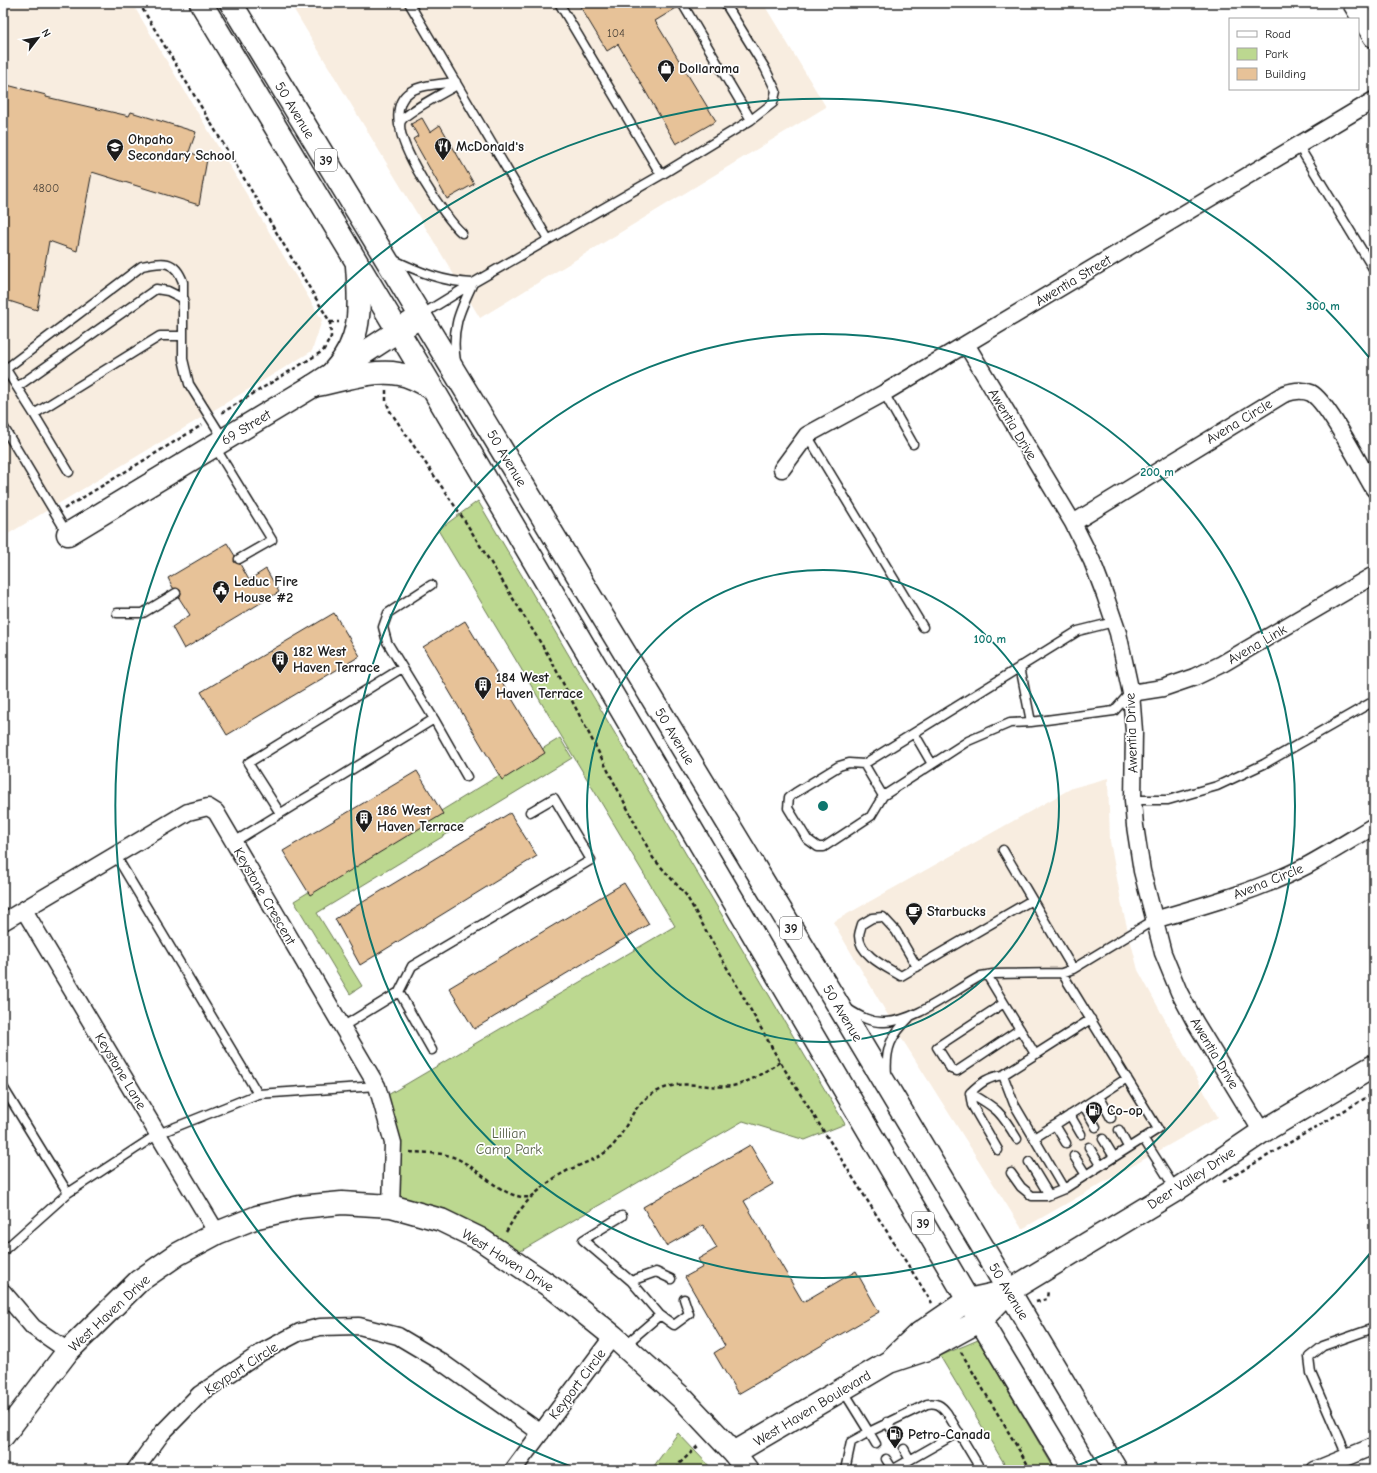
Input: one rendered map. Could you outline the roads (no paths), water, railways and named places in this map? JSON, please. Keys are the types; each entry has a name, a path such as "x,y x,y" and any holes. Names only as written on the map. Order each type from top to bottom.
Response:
{"main road":[{"name":"50 Avenue","path":"201,3 433,389 968,1300 1070,1470"},
{"name":"50 Avenue","path":"231,3 242,13 383,254 835,1000 1116,1470"},
{"path":"1354,3 1374,36"},
{"path":"334,371 345,359 352,345 358,324 360,299 356,261"},
{"name":"69 Street","path":"68,534 313,386 421,316"},
{"path":"313,386 373,374 389,373 412,377 433,389"},
{"name":"Deer Valley Drive","path":"1009,1291 1176,1190 1262,1132 1374,1066"},
{"name":"West Haven Drive","path":"3,1436 68,1351 139,1281 178,1254 257,1217 300,1207 342,1203 391,1206 441,1220 480,1239 557,1291 619,1341 683,1399 740,1462"},
{"name":"West Haven Boulevard","path":"740,1462 843,1389 889,1362 928,1349 948,1327 968,1300 1009,1291"},
{"name":"West Haven Boulevard","path":"948,1327 981,1320 1009,1291"}],"street":[{"name":"Awentia Street","path":"782,469 808,435 884,393 1374,100"},
{"name":"Awentia Drive","path":"966,344 1072,523 1092,561 1114,622 1131,693 1134,731 1133,800 1135,826 1142,871 1154,920 1164,953 1179,992 1195,1022 1262,1132"},
{"name":"Avena Circle","path":"1072,523 1284,394 1292,391 1303,391 1310,393 1325,406 1374,489"},
{"name":"Avena Link","path":"1131,693 1163,688 1194,677 1222,664 1374,575"},
{"name":"Keystone Crescent","path":"3,922 188,812 208,807 216,812 377,1086 393,1143 391,1206"},
{"name":"Avena Circle","path":"1154,920 1255,888 1281,877 1307,865 1374,826"},
{"name":"Keystone Lane","path":"24,910 218,1234"},
{"path":"3,1292 33,1327 68,1351"},
{"name":"Keyport Circle","path":"135,1470 162,1433 200,1394 262,1352 300,1332 320,1327 359,1326 398,1336 440,1361 541,1433"},
{"name":"Keyport Circle","path":"513,1470 541,1433 619,1341"},
{"path":"1315,1470 1374,1446"}],"lane":[{"path":"409,3 548,239"},
{"path":"559,3 661,176"},
{"path":"682,3 751,120"},
{"path":"421,316 473,283 548,239 661,176 751,120 773,103 776,91 765,68 726,3"},
{"path":"457,84 420,87 407,93 402,99 397,113 400,132 407,152 449,221 462,233"},
{"path":"400,132 400,126 406,115 457,84"},
{"path":"1298,145 1374,270"},
{"path":"383,254 420,273 453,282 473,283"},
{"path":"69,472 17,387 4,369 142,266 157,263 168,264 179,271 183,282 184,299 182,359 189,384 211,420 220,443 272,540 239,560"},
{"path":"464,388 457,365 454,346 455,330 460,310 473,283"},
{"path":"17,387 156,289 168,291 184,299"},
{"path":"34,414 160,336 182,336"},
{"path":"884,393 913,444"},
{"path":"3,426 68,534"},
{"path":"808,435 923,627"},
{"path":"431,585 388,613 383,626 387,642 467,776"},
{"path":"117,613 143,613 176,593"},
{"path":"1114,622 1078,631 864,764 849,763 839,766 789,797 788,808 807,839 818,847 824,847 871,816 882,796 968,741 1010,723 1031,722 1114,711 1131,693"},
{"path":"1020,666 1031,722"},
{"path":"280,813 248,763 402,668"},
{"path":"1133,800 1168,800 1217,786 1264,764 1374,701"},
{"path":"234,842 434,719"},
{"path":"914,733 932,764"},
{"path":"864,764 882,796"},
{"path":"342,1026 399,992 412,966 591,860 554,798 530,812"},
{"path":"1003,850 1073,969"},
{"path":"116,856 258,1094"},
{"path":"917,967 896,931 884,917 872,918 862,924 859,937 863,947 874,961 901,976 917,967 1032,900"},
{"path":"889,1090 886,1065 888,1047 900,1028 910,1017 971,981 987,975 1062,973 1073,969 1154,920"},
{"path":"1011,1172 1021,1187 1032,1196 1049,1194 1064,1189 1158,1129 1062,973"},
{"path":"987,975 1035,1054"},
{"path":"399,992 432,1050"},
{"path":"835,1000 861,1017 873,1021 884,1022 910,1017"},
{"path":"1004,1003 937,1047 945,1061 950,1069 957,1071 1020,1029"},
{"path":"970,1093 980,1083 991,1076 1003,1075 1091,1020"},
{"path":"1003,1075 1014,1104 1064,1189"},
{"path":"1034,1138 1127,1078"},
{"path":"3,1251 68,1193 158,1134 258,1094 377,1086"},
{"path":"3,1087 68,1193"},
{"path":"970,1093 994,1107 1004,1118 1016,1139"},
{"path":"970,1093 972,1105 998,1150"},
{"path":"1099,1096 1111,1118"},
{"path":"1084,1106 1096,1127"},
{"path":"1070,1115 1081,1134"},
{"path":"1055,1125 1066,1143"},
{"path":"1119,1130 1128,1147"},
{"path":"1143,1138 1176,1190"},
{"path":"1103,1139 1114,1157"},
{"path":"1089,1147 1100,1165"},
{"path":"1074,1156 1086,1175"},
{"path":"1029,1162 1049,1194"},
{"path":"622,1216 583,1240 631,1281 660,1315 674,1325 689,1314 684,1299"},
{"path":"631,1281 656,1272 671,1279"},
{"path":"619,1341 660,1315"},
{"path":"1347,1456 1311,1373 1309,1357 1323,1346 1374,1328"},
{"path":"843,1389 876,1444"},
{"path":"845,1470 851,1442 887,1422 927,1404 934,1403 942,1406 947,1412 981,1470"},
{"path":"887,1422 894,1434"},
{"path":"886,1459 893,1470 959,1432"},
{"path":"904,1449 910,1460"}],"place":[{"name":"Dollarama","path":"666,83"},
{"name":"McDonald's","path":"443,161"},
{"name":"Ohpaho Secondary School","path":"115,162"},
{"name":"Leduc Fire House #2","path":"221,604"},
{"name":"182 West Haven Terrace","path":"280,674"},
{"name":"184 West Haven Terrace","path":"483,700"},
{"name":"186 West Haven Terrace","path":"364,833"},
{"name":"Starbucks","path":"914,926"},
{"name":"Co-op","path":"1094,1125"},
{"name":"Petro-Canada","path":"895,1449"}],"park label":[{"name":"Lillian Camp Park","path":"509,1142"}]}
